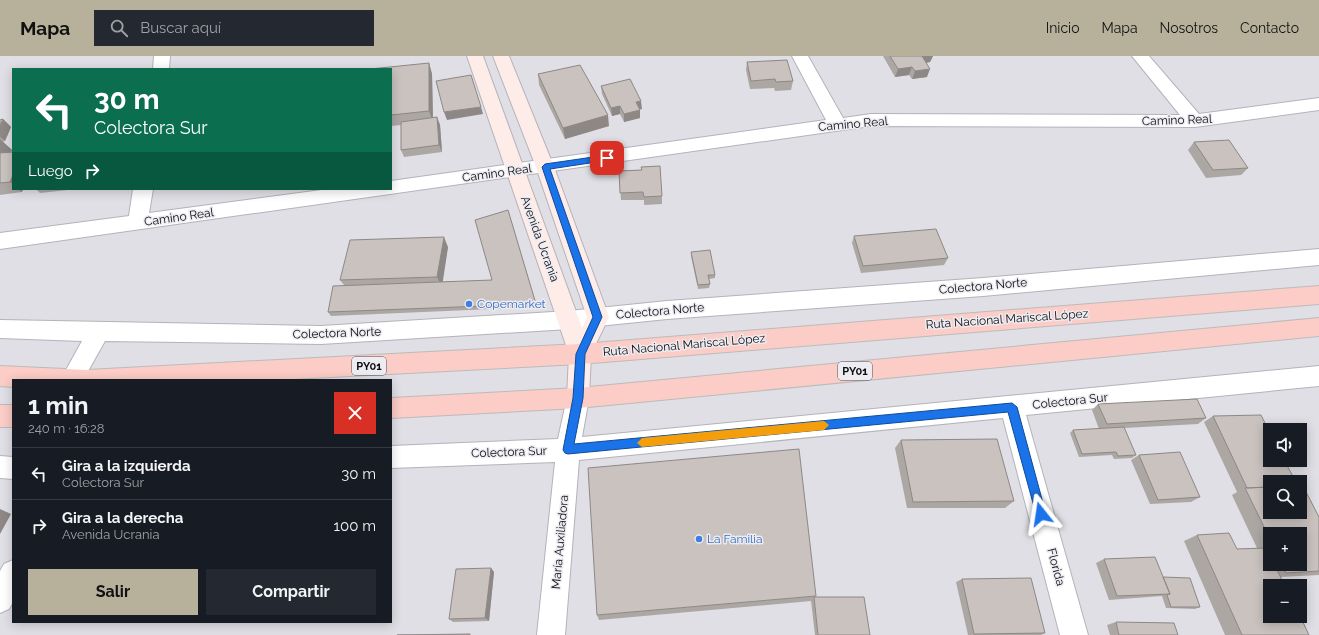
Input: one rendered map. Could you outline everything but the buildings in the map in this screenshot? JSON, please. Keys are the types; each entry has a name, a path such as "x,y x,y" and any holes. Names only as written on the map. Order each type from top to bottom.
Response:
{"highway":[{"name":"Ruta Nacional Mariscal López","path":"0,376 72,379 308,369 580,354 1319,295"},
{"name":"PY01","path":"392,408 578,398 1319,327"},
{"path":"0,416 12,416"}],"main road":[{"name":"Avenida Ucrania","path":"475,56 580,354 578,398"},
{"path":"502,56 545,167 598,317"},
{"name":"Avenida Ucrania","path":"580,354 598,317"}],"street":[{"path":"161,68 162,56"},
{"path":"800,56 837,124"},
{"path":"1140,56 1195,121"},
{"name":"Camino Real","path":"392,188 871,120 1195,121 1319,104"},
{"path":"138,222 143,190"},
{"name":"Camino Real","path":"0,241 375,190"},
{"name":"Colectora Norte","path":"0,329 321,335 569,320 769,302 982,287 1319,257"},
{"path":"72,379 99,332"},
{"name":"Colectora Sur","path":"392,457 568,450 1319,376"},
{"name":"Avenida Ucrania","path":"568,450 578,398"},
{"name":"Florida","path":"1012,407 1074,635"},
{"name":"María Auxiliadora","path":"552,635 568,450"},
{"path":"0,467 12,468"},
{"path":"0,600 12,575"}],"slow traffic":[{"path":"642,443 824,425"}],"place":[{"name":"Copemarket","path":"469,304"},
{"name":"La Familia","path":"699,539"}],"route":[{"path":"607,158 545,167 598,317 580,354 578,398 568,450 1012,407 1041,514"}]}
